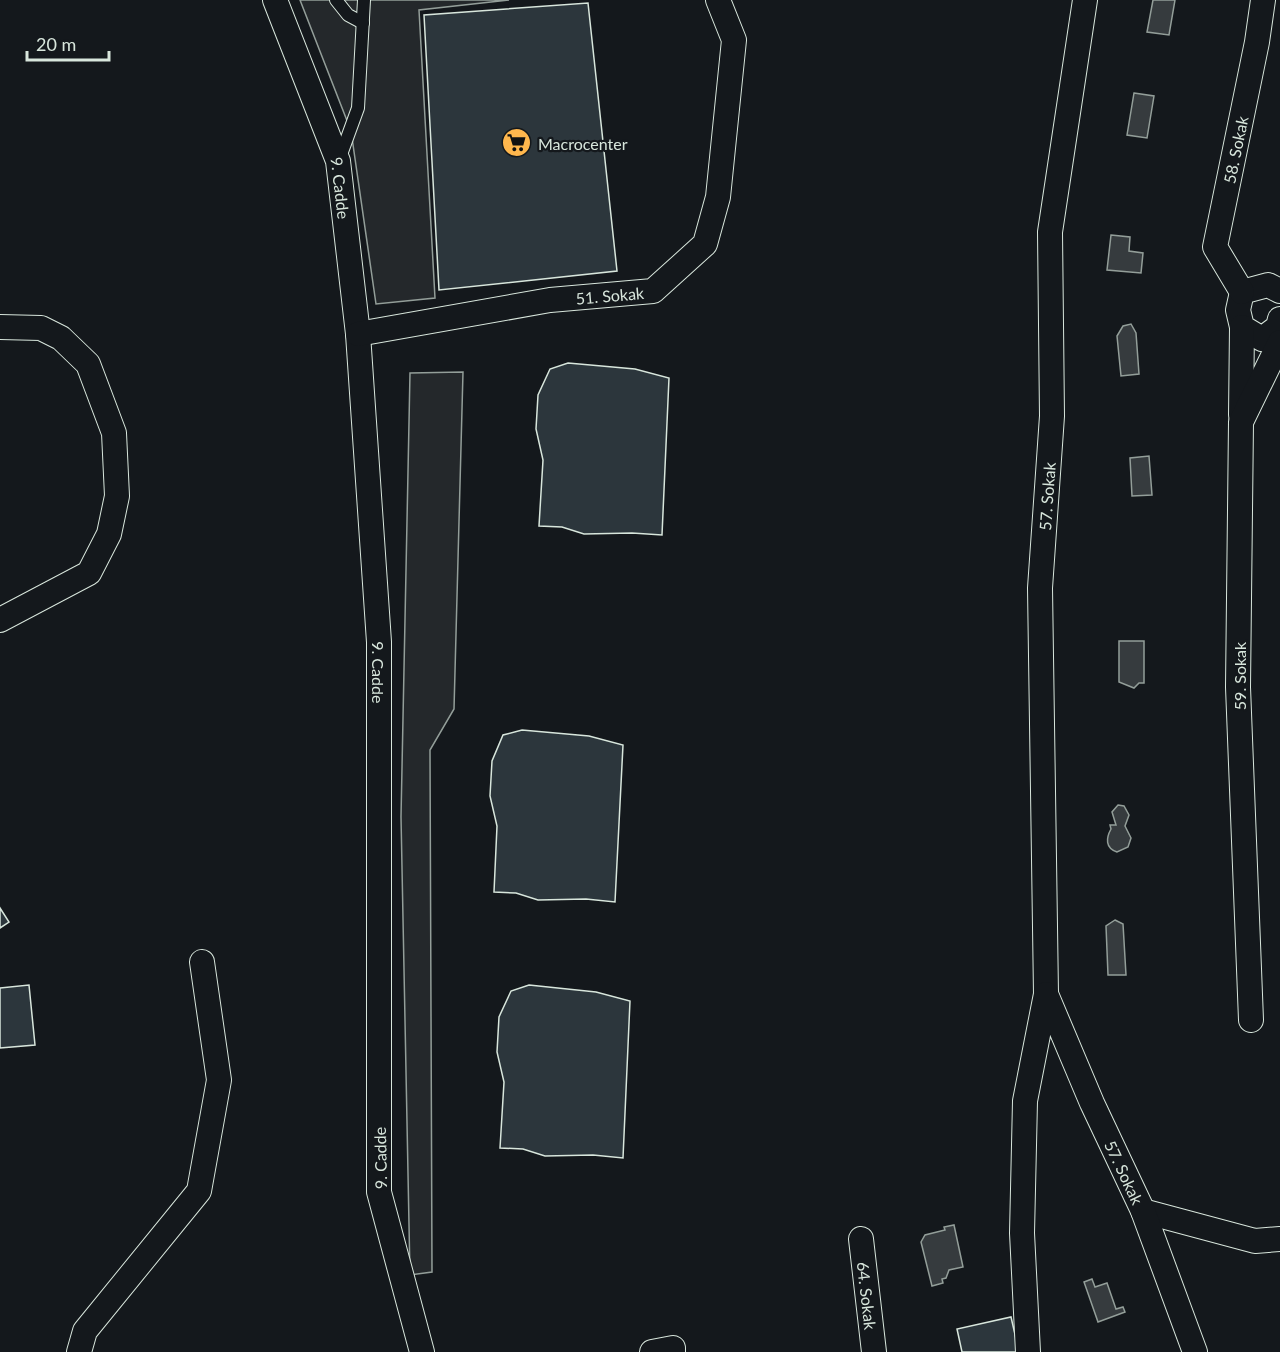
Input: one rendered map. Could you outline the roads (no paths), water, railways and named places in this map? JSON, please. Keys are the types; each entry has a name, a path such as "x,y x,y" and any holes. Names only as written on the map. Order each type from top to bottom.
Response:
{"street":[{"name":"9. Cadde","path":"274,0 338,161 358,334 379,642 379,1192 422,1352"},
{"name":"51. Sokak","path":"358,334 550,300 653,291 705,244 718,197 734,40 718,0"},
{"name":"57. Sokak","path":"1028,1352 1022,1233 1025,1101 1046,994 1040,588 1052,416 1050,232 1085,0"},
{"name":"58. Sokak","path":"1242,292 1215,248 1257,42 1263,0"},
{"path":"1241,422 1242,327 1238,310 1242,292 1268,285 1280,291"},
{"path":"1242,327 1262,339 1278,327 1280,319"},
{"path":"0,327 41,328 61,338 88,364 114,433 117,496 109,534 89,573 0,620"},
{"name":"59. Sokak","path":"1251,1020 1238,687 1241,422 1280,342"},
{"path":"79,1352 85,1331 199,1191 219,1080 202,962"},
{"name":"57. Sokak","path":"1046,994 1092,1103 1143,1211 1195,1352"},
{"path":"1143,1211 1255,1241 1280,1239"},
{"name":"64. Sokak","path":"861,1239 874,1352"},
{"path":"652,1352 673,1348 673,1352"}],"lane":[{"path":"336,0 348,15 363,23"},
{"path":"338,161 358,108 364,0"}],"place":[{"name":"Macrocenter","path":"517,143"}]}
